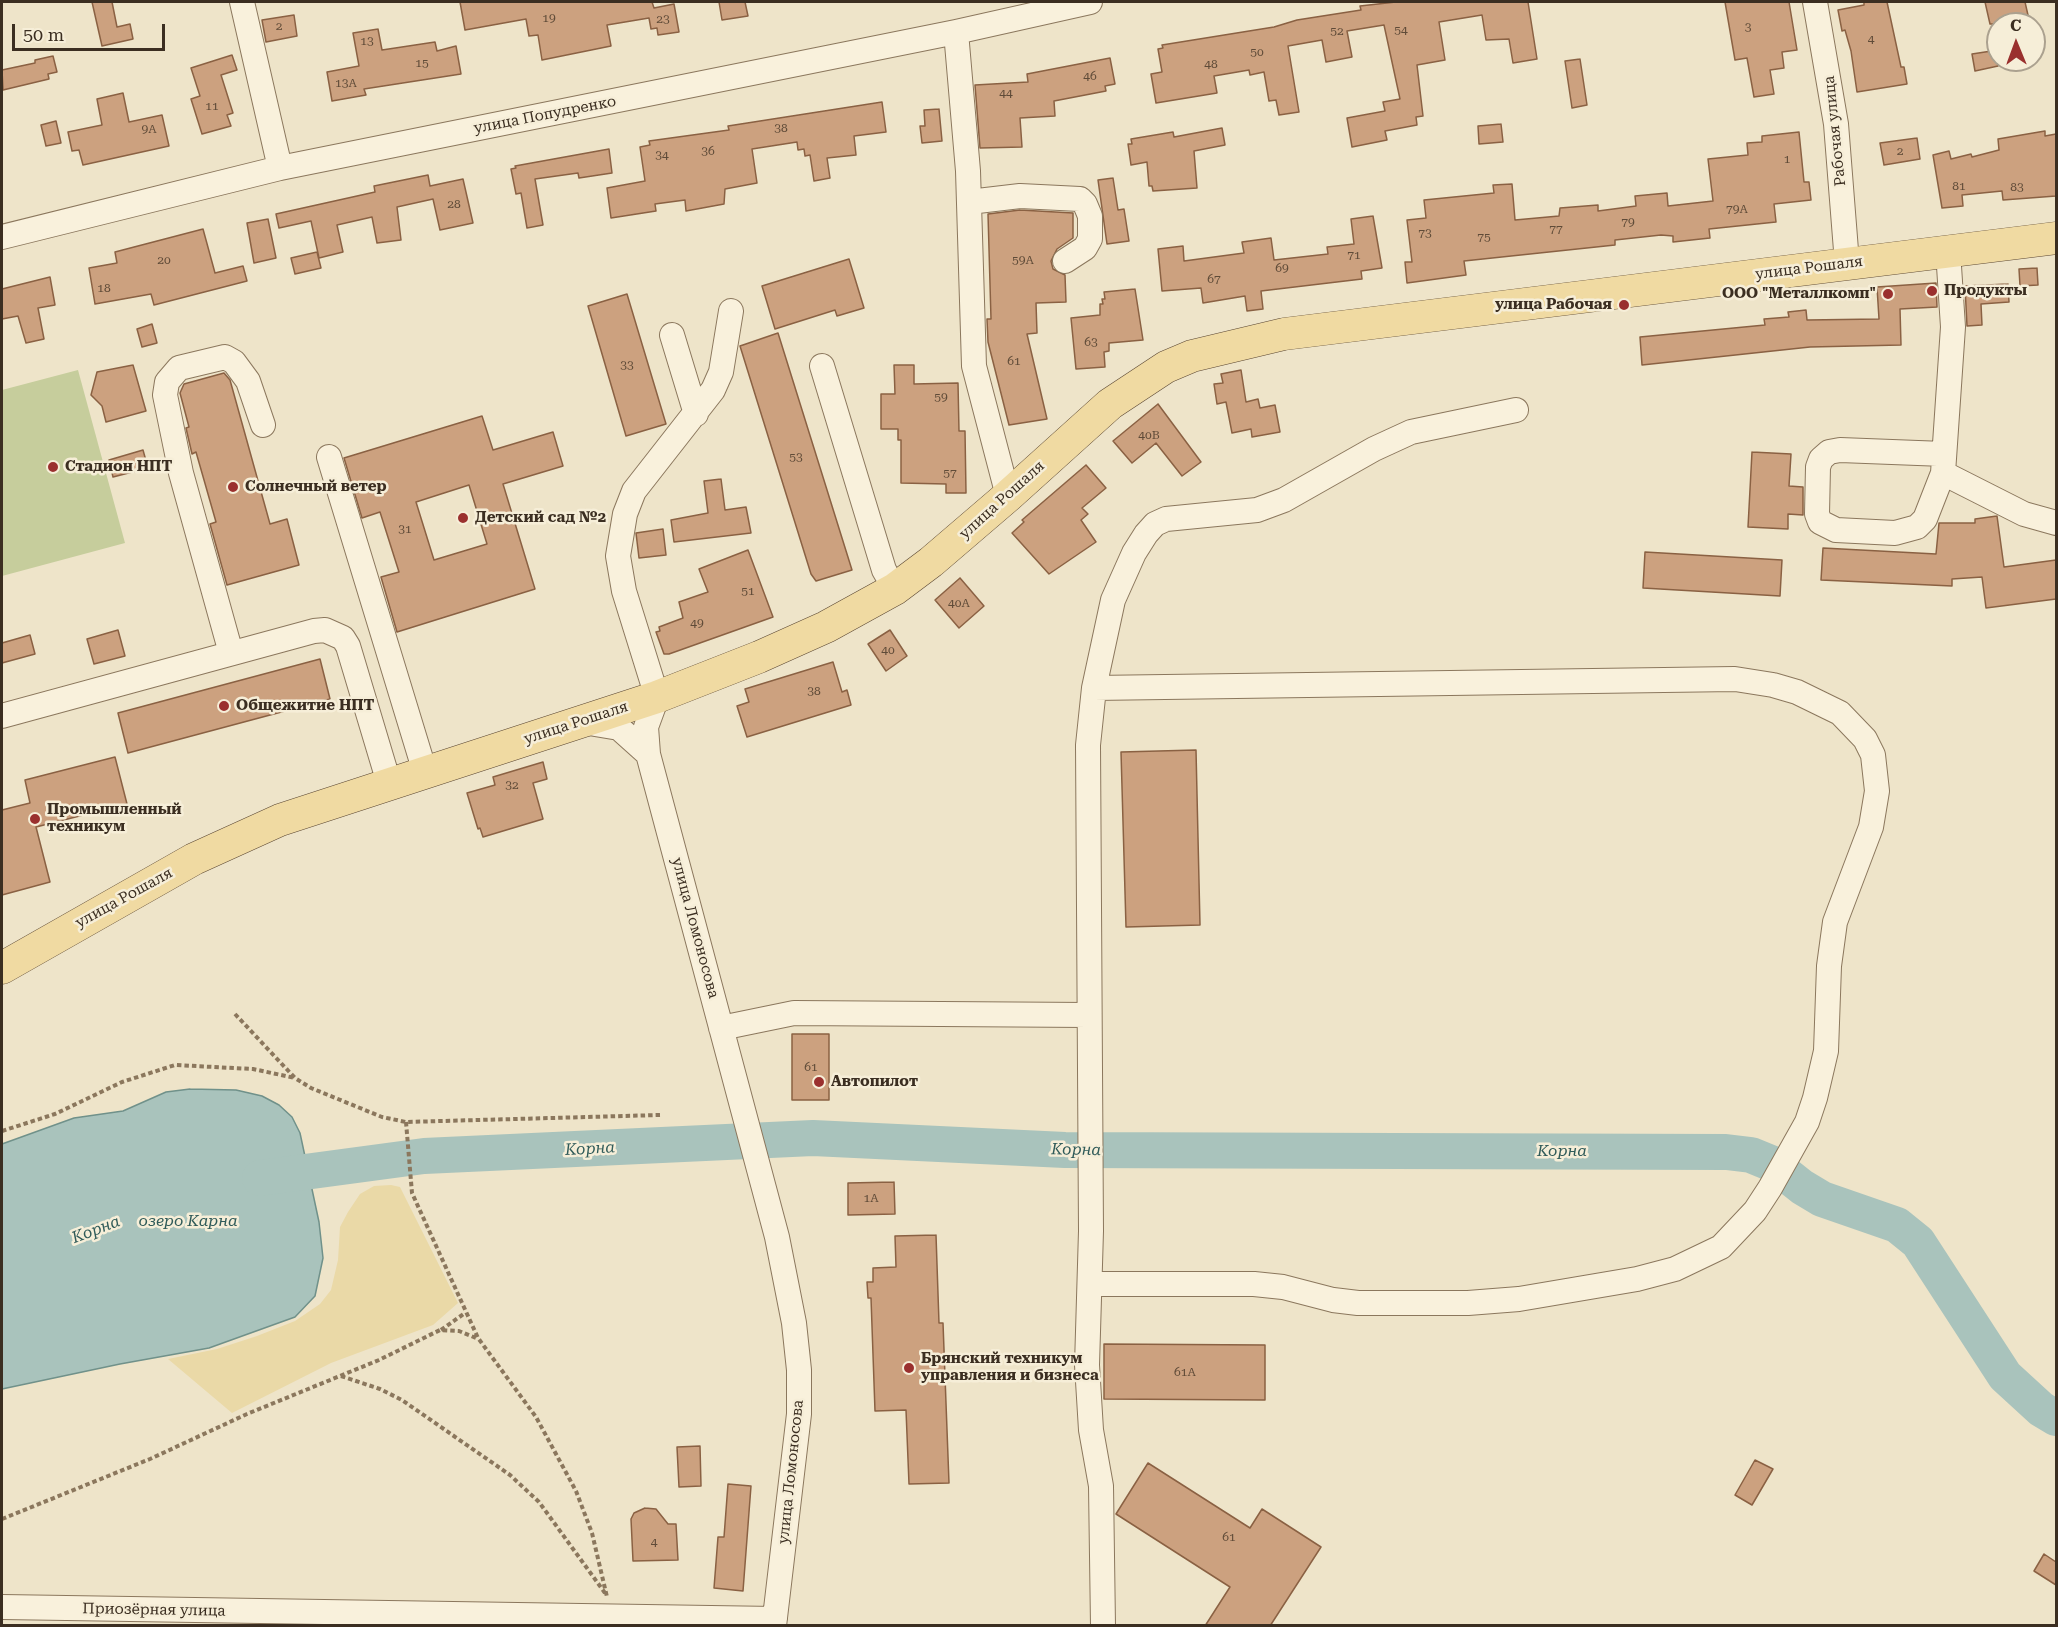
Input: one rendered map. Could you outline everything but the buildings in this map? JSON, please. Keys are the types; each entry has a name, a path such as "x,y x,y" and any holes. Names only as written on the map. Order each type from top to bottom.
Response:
{"main road":[{"name":"улица Рошаля","path":"2,968 194,859 238,838 321,805 657,697 801,639 895,589 1008,496 1110,404 1166,367 1219,348 1284,334 1847,262 2056,238"}],"street":[{"path":"242,2 280,168"},
{"name":"улица Попудренко","path":"2,237 280,168 956,32 1016,10 1090,2"},
{"name":"Рабочая улица","path":"1815,2 1836,124 1847,262"},
{"path":"956,32 964,107 974,366 1008,496"},
{"path":"969,202 1020,196 1080,199 1089,209 1090,239 1085,248 1065,261"},
{"path":"1948,251 1953,327 1944,463 1925,519 1917,527 1895,534 1836,530 1820,522 1817,514 1818,467 1821,459 1829,452 1840,450 1944,463 2024,514 2056,523"},
{"path":"657,697 619,571 619,539 634,491 713,390 721,372 731,311"},
{"path":"672,335 696,414"},
{"path":"231,653 181,473 165,395 167,382 179,368 225,357 234,362 248,381 262,425"},
{"path":"822,366 884,570 895,589"},
{"path":"1103,1626 1101,1486 1091,1430 1087,1374 1091,1284 1088,745 1094,688 1113,600 1134,553 1155,524 1179,515 1257,510 1284,500 1374,449 1411,432 1516,410"},
{"path":"329,457 425,772"},
{"path":"2,716 314,631 335,632 343,638 389,783"},
{"path":"1091,1284 1254,1284 1283,1287 1333,1300 1378,1304 1468,1303 1519,1299 1637,1279 1701,1258 1721,1247 1738,1230 1770,1188 1807,1122 1823,1075 1829,966 1835,922 1871,827 1877,791 1873,755 1865,739 1840,713 1797,692 1773,685 1735,680 1094,688"},
{"name":"улица Ломоносова","path":"657,697 646,727 648,754 762,1178 787,1285 797,1348 799,1381 796,1445 774,1622"},
{"path":"576,722 598,723 619,728 648,754"},
{"path":"721,1028 794,1013 1088,1016"},
{"name":"Приозёрная улица","path":"2,1607 164,1618 402,1619 609,1606 774,1622"}],"path":[{"path":"235,1014 295,1078 311,1088 359,1108 406,1122 660,1115"},
{"path":"2,1131 55,1114 122,1082 175,1065 253,1069 295,1078"},
{"path":"406,1122 412,1193 478,1338 536,1417 576,1491 592,1533 609,1606"},
{"path":"2,1519 123,1470 247,1414 341,1376 440,1330 465,1313"},
{"path":"440,1330 459,1332 478,1338"},
{"path":"341,1376 380,1389 402,1400 517,1481 554,1522 609,1606"}],"green space":[{"name":"Стадион НПТ","path":"78,370 125,543 2,576 2,390"}],"sand":[{"path":"374,1186 400,1187 458,1303 433,1325 331,1363 232,1413 168,1359 217,1349 257,1336 295,1321 320,1304 331,1290 338,1260 340,1227 348,1212 360,1194"}],"water":[{"name":"озеро Карна","path":"190,1089 236,1090 262,1096 279,1105 292,1117 300,1133 319,1222 323,1258 315,1296 295,1317 209,1348 2,1389 2,1144 74,1118 123,1111 166,1092"}],"waterway":[{"name":"Корна","path":"260,1178 424,1156 813,1138 1065,1150 1726,1152 1751,1155 1773,1164 1802,1187 1822,1199 1897,1225 1918,1242 2005,1376 2041,1409 2056,1418"}],"place":[{"name":"Продукты","path":"1932,291"},
{"name":"ООО \"Металлкомп\"","path":"1888,294"},
{"name":"улица Рабочая","path":"1624,305"},
{"name":"Стадион НПТ","path":"53,467"},
{"name":"Солнечный ветер","path":"233,487"},
{"name":"Детский сад №2","path":"463,518"},
{"name":"Общежитие НПТ","path":"224,706"},
{"name":"Промышленный техникум","path":"35,819"},
{"name":"Автопилот","path":"819,1082"},
{"name":"Брянский техникум управления и бизнеса","path":"909,1368"}]}
